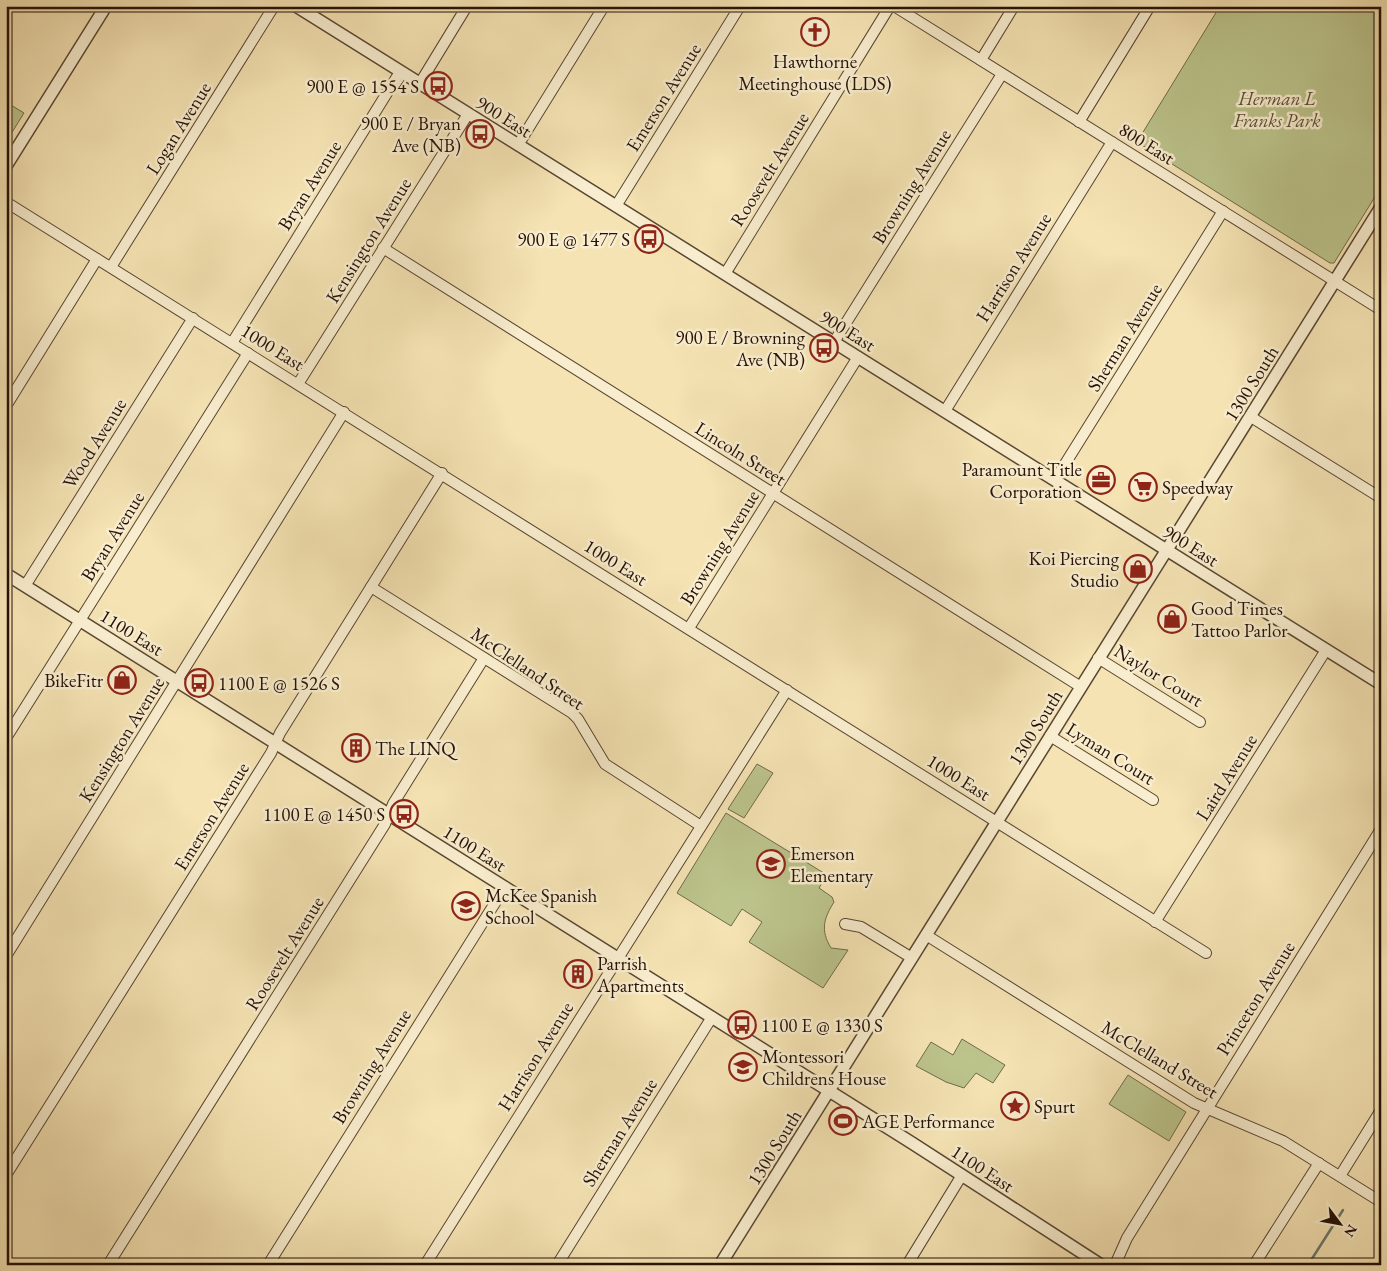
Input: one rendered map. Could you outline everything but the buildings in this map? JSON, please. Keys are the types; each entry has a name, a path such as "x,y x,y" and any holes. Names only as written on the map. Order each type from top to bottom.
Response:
{"street":[{"path":"6,166 106,6"},
{"name":"Logan Avenue","path":"111,268 274,6"},
{"name":"900 East","path":"296,6 1381,684"},
{"path":"420,84 467,6"},
{"path":"518,145 604,6"},
{"name":"Emerson Avenue","path":"616,206 740,6"},
{"name":"Roosevelt Avenue","path":"724,274 890,6"},
{"name":"800 East","path":"894,6 1381,310"},
{"path":"981,60 1014,6"},
{"path":"1079,122 1150,6"},
{"name":"Bryan Avenue","path":"232,343 400,72"},
{"name":"Browning Avenue","path":"834,342 1002,74"},
{"name":"Kensington Avenue","path":"298,384 468,114"},
{"name":"Harrison Avenue","path":"945,411 1112,142"},
{"name":"1000 East","path":"6,202 690,628 1206,953"},
{"name":"1300 South","path":"720,1265 1381,207"},
{"name":"Sherman Avenue","path":"1055,480 1223,212"},
{"name":"Lincoln Street","path":"383,248 1081,687"},
{"path":"6,406 97,259"},
{"name":"Wood Avenue","path":"25,586 193,318"},
{"name":"Bryan Avenue","path":"6,738 248,353"},
{"name":"Browning Avenue","path":"690,628 858,357"},
{"name":"Kensington Avenue","path":"6,956 344,412"},
{"path":"1251,417 1381,498"},
{"name":"Emerson Avenue","path":"6,1175 442,473"},
{"name":"1100 East","path":"6,574 829,1090 1095,1263"},
{"name":"McClelland Street","path":"371,587 575,716 605,764 701,826"},
{"name":"Laird Avenue","path":"1155,922 1326,650"},
{"name":"Roosevelt Avenue","path":"108,1265 386,824 393,804 484,658"},
{"name":"Naylor Court","path":"1098,658 1200,722"},
{"name":"Harrison Avenue","path":"425,1265 787,690"},
{"name":"Lyman Court","path":"1050,736 1153,800"},
{"name":"Princeton Avenue","path":"1114,1265 1127,1238 1381,829"},
{"name":"Browning Avenue","path":"268,1265 505,887"},
{"path":"844,924 861,927 912,958"},
{"name":"McClelland Street","path":"926,935 1194,1103 1284,1141 1381,1202"},
{"name":"Sherman Avenue","path":"556,1265 712,1017"},
{"path":"1340,1176 1381,1110"},
{"path":"1254,1265 1318,1163"},
{"path":"907,1265 962,1175"}],"green space":[{"name":"Herman L Franks Park","path":"1220,6 1381,6 1381,187 1334,263 1330,263 1137,142"},
{"path":"6,102 24,113 6,142"},
{"path":"757,764 773,773 744,818 728,809"},
{"path":"726,813 827,875 819,888 832,897 834,902 826,919 825,935 831,948 848,950 823,988 749,942 762,922 742,909 731,926 677,893"},
{"path":"962,1039 1005,1065 993,1083 976,1073 964,1088 946,1082 916,1066 931,1042 953,1055"},
{"path":"1128,1075 1186,1112 1169,1141 1109,1104"}],"waterway":[{"path":"1308,1265 1343,1210"}],"place":[{"name":"Hawthorne Meetinghouse (LDS)","path":"815,32"},
{"name":"900 E @ 1554 S","path":"438,86"},
{"name":"900 E / Bryan Ave (NB)","path":"480,134"},
{"name":"900 E @ 1477 S","path":"649,239"},
{"name":"900 E / Browning Ave (NB)","path":"824,348"},
{"name":"Paramount Title Corporation","path":"1101,480"},
{"name":"Speedway","path":"1143,487"},
{"name":"Koi Piercing Studio","path":"1138,569"},
{"name":"Good Times Tattoo Parlor","path":"1172,619"},
{"name":"BikeFitr","path":"122,680"},
{"name":"1100 E @ 1526 S","path":"199,683"},
{"name":"The LINQ","path":"356,748"},
{"name":"1100 E @ 1450 S","path":"404,814"},
{"name":"Emerson Elementary","path":"771,864"},
{"name":"McKee Spanish School","path":"466,906"},
{"name":"Parrish Apartments","path":"578,974"},
{"name":"1100 E @ 1330 S","path":"742,1025"},
{"name":"Montessori Childrens House","path":"743,1067"},
{"name":"Spurt","path":"1015,1106"},
{"name":"AGE Performance","path":"843,1121"}]}
